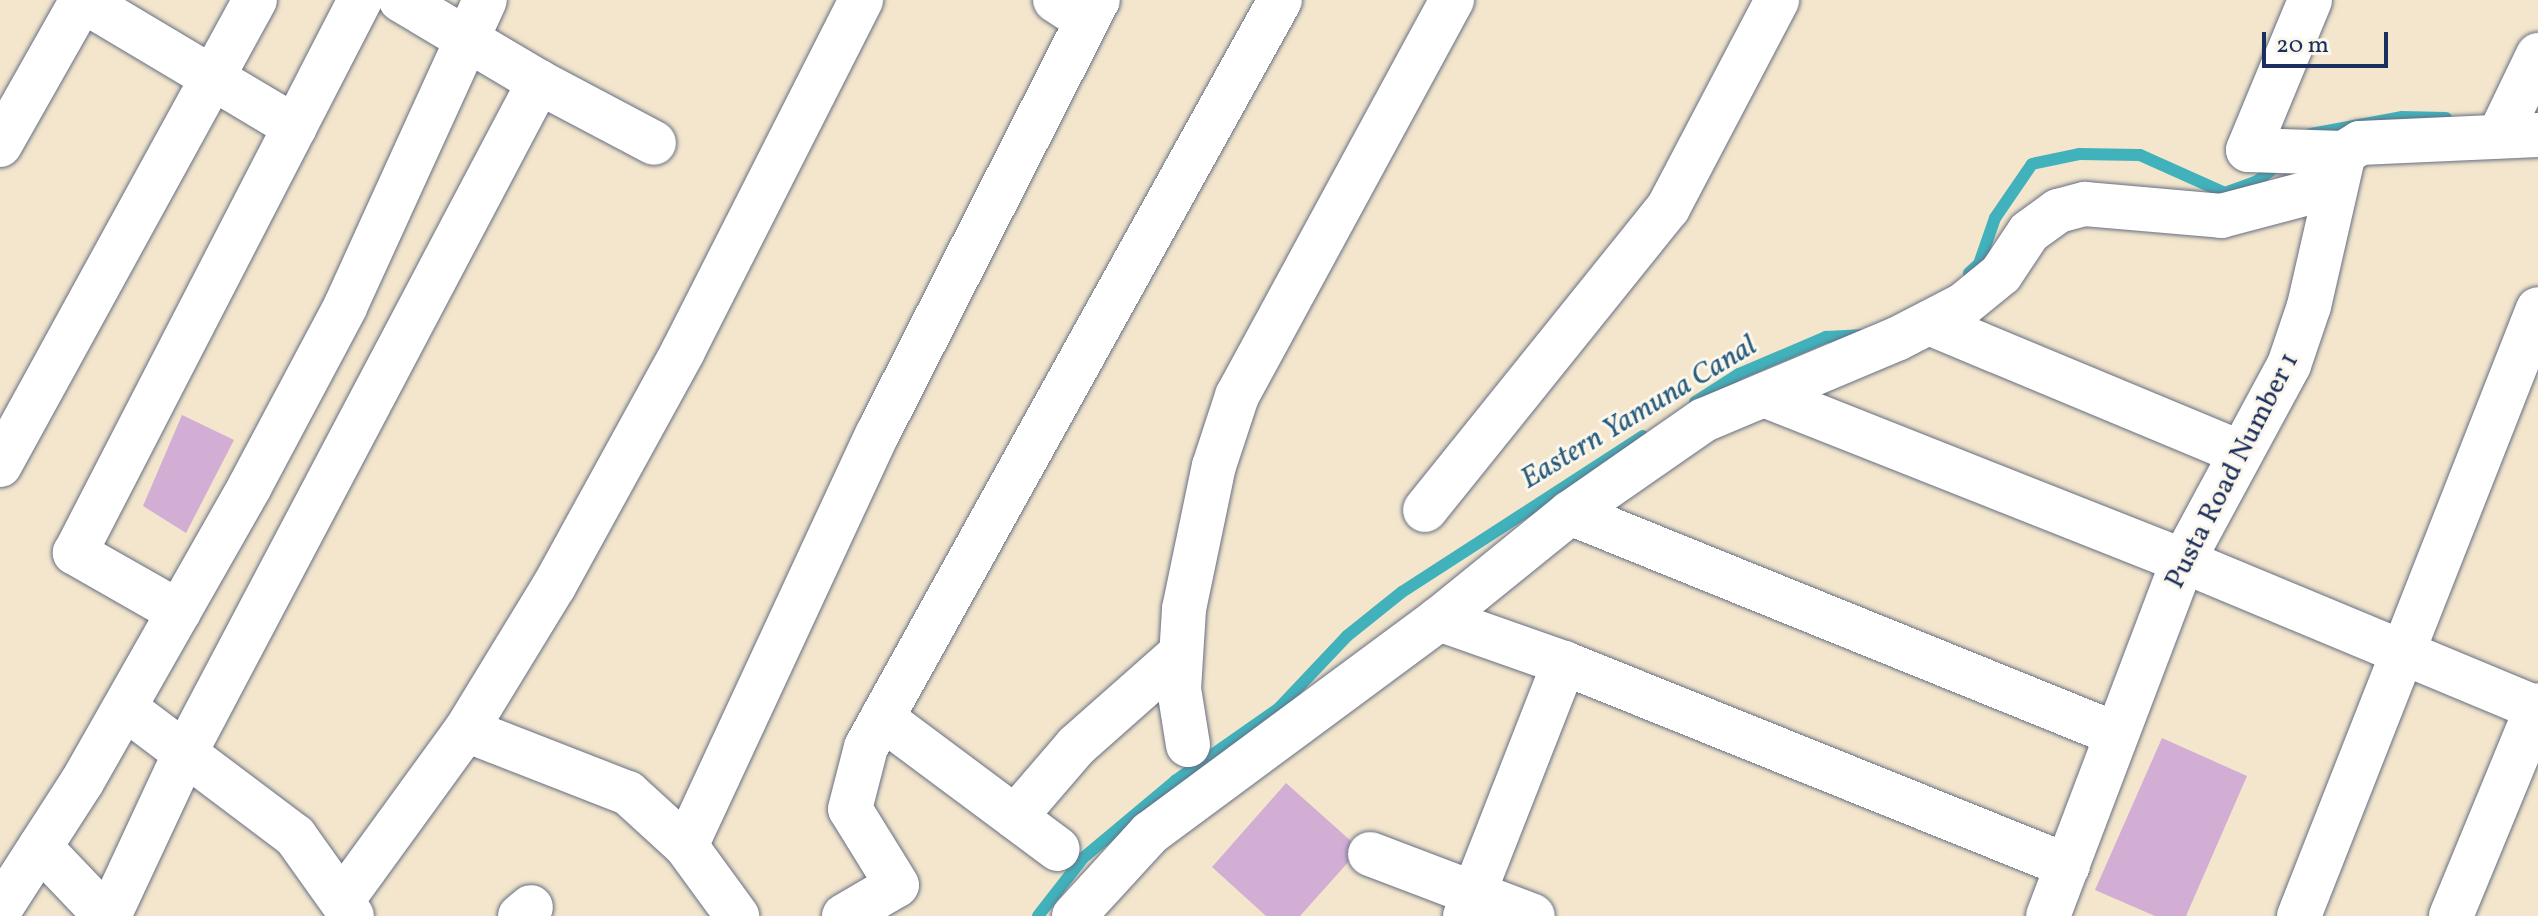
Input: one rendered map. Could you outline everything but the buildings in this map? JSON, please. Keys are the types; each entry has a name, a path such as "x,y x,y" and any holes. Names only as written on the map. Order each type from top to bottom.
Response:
{"street":[{"path":"0,145 82,0 211,80 295,127"},
{"path":"0,465 255,0"},
{"path":"179,612 75,553 360,0"},
{"path":"401,0 476,19 539,82 654,143"},
{"path":"125,708 295,836 347,907 466,730 554,586 683,351 861,0"},
{"path":"844,916 897,885 850,809 866,747 1280,0"},
{"path":"1188,745 1179,689 1180,654 1201,522 1237,396 1452,0"},
{"path":"1425,510 1668,208 1777,0"},
{"path":"2310,0 2248,150 2330,152 2378,139 2519,136 2538,55"},
{"path":"686,846 1080,7"},
{"path":"0,909 125,708 345,307 476,19"},
{"path":"40,847 108,916 185,753 539,82"},
{"path":"1079,914 1150,833 1439,619 1570,513 1704,420 1929,323 2001,274 2029,232 2058,211 2085,204 2221,216 2258,209 2312,192 2330,152"},
{"name":"Pusta Road Number 1","path":"2048,916 2183,561 2289,365 2309,306 2330,152"},
{"path":"2299,916 2538,309"},
{"path":"1929,323 2241,453"},
{"path":"1764,395 2183,561 2537,708 2451,916"},
{"path":"1570,513 2116,734"},
{"path":"1439,619 1564,663 2068,866"},
{"path":"1015,817 1076,746 1180,654"},
{"path":"1469,905 1564,663"},
{"path":"882,718 1058,849"},
{"path":"466,730 609,782 686,846 737,916"},
{"path":"1370,854 1469,905 1533,916"}],"waterway":[{"name":"Eastern Yamuna Canal","path":"2311,134 2402,117 2446,118"},
{"name":"Eastern Yamuna Canal","path":"1969,273 1979,264 1995,218 2032,164 2079,154 2140,155 2225,193 2256,182 2280,163"},
{"name":"Eastern Yamuna Canal","path":"1695,402 1739,374 1826,337 1865,335"},
{"name":"Eastern Yamuna Canal","path":"1038,916 1083,858 1175,781 1278,709 1347,636 1402,592 1643,436"}]}
